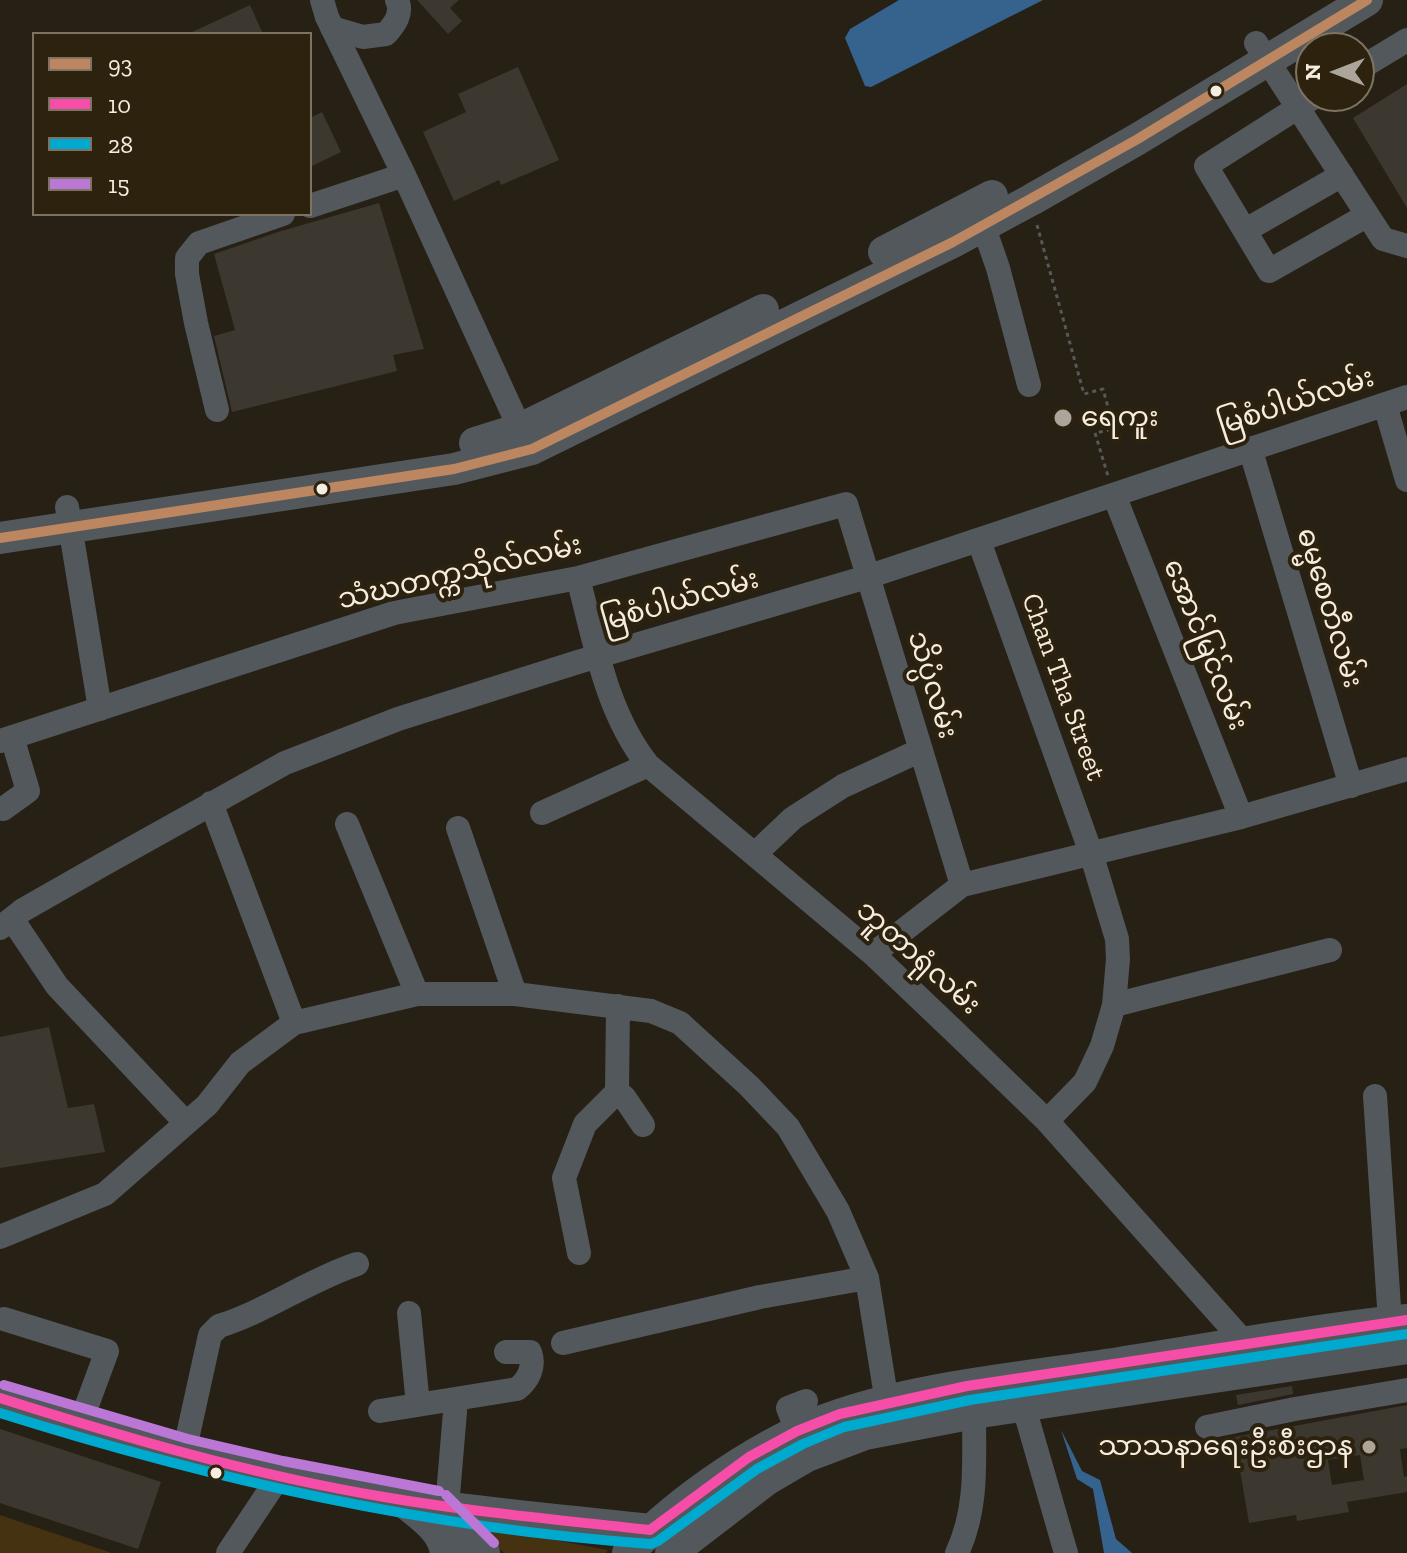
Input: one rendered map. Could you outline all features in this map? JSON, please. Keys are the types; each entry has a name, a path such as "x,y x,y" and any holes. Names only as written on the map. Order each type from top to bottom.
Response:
{"main road":[{"path":"0,518 68,517 454,469 532,449 1031,200 1261,52 1326,0"},
{"path":"0,538 68,517 445,449 485,441 520,429 881,253 1261,52 1367,0"},
{"path":"628,1553 661,1541 807,1456 865,1434 889,1416 1401,1330"},
{"path":"661,1541 749,1457 802,1416 974,1413 1020,1393"},
{"path":"0,1398 184,1453 280,1475 400,1499 661,1541"},
{"path":"400,1499 428,1521 445,1543 446,1553"},
{"path":"442,1506 484,1553"}],"street":[{"path":"322,0 332,28 404,175 520,429"},
{"path":"332,28 363,37 386,34 397,22 397,0"},
{"path":"1375,59 1407,40"},
{"path":"1261,52 1295,88"},
{"path":"1295,109 1206,166 1269,271 1366,216"},
{"path":"1312,112 1342,175 1366,216 1383,239 1407,246"},
{"path":"312,205 404,175"},
{"path":"1246,230 1342,175"},
{"path":"217,410 196,323 187,258 199,243 277,216"},
{"path":"983,225 998,268 1029,385"},
{"path":"1396,401 1407,480"},
{"name":"မြစံပါယ်လမ်း","path":"6,924 285,763 398,719 867,577 1396,401"},
{"name":"ဓမ္မစေတီလမ်း","path":"1250,448 1351,786"},
{"name":"အောင်မြင်လမ်း","path":"1114,495 1241,817"},
{"name":"သိပ္ပံလမ်း","path":"846,504 962,885"},
{"name":"သံဃတက္ကသိုလ်လမ်း","path":"6,739 394,613 578,578 846,504"},
{"path":"68,517 100,709"},
{"name":"Chan Tha Street","path":"979,541 1091,853 1117,939 1114,1005 1102,1046 1085,1082 1047,1121"},
{"name":"ဘူတာရုံလမ်း","path":"578,578 618,717 633,747 648,765 873,954 1047,1121 1248,1357"},
{"path":"3,809 28,791 6,739"},
{"path":"755,854 793,818 843,786 921,750"},
{"path":"542,813 648,765"},
{"path":"873,954 962,885 1241,817 1407,769"},
{"path":"211,803 294,1023"},
{"path":"347,824 417,994"},
{"path":"458,828 515,994"},
{"path":"6,924 57,986 186,1123"},
{"path":"1114,1005 1330,950"},
{"path":"0,1237 105,1194 207,1105 240,1063 294,1023 417,994 515,994 651,1011 680,1023 749,1086 788,1127 838,1211 867,1278 889,1416"},
{"path":"579,1253 564,1178 585,1124 617,1092 618,1006"},
{"path":"617,1092 624,1097 643,1125"},
{"path":"1375,1096 1401,1330"},
{"path":"184,1453 210,1335 219,1326 323,1276 357,1264"},
{"path":"563,1343 760,1297 867,1278"},
{"path":"409,1313 418,1405"},
{"path":"4,1319 107,1351 80,1424"},
{"path":"380,1411 517,1389 526,1382 533,1361 530,1352 506,1352"},
{"path":"1207,1427 1407,1390"},
{"path":"1020,1393 1066,1553"},
{"path":"442,1506 456,1400"},
{"path":"957,1553 969,1527 974,1480 974,1413"},
{"path":"228,1553 280,1475"}],"path":[{"path":"1031,200 1084,394 1103,389 1114,429 1095,433 1114,495"}],"shaded area":[{"path":"0,1515 112,1553 0,1553"},
{"path":"475,1525 608,1550 606,1553 504,1553"}],"water":[{"path":"899,0 1043,0 871,87 865,86 845,38 850,29"},
{"path":"1061,1430 1082,1471 1100,1480 1116,1539 1132,1553 1104,1553 1093,1489 1077,1479"}],"building":[{"path":"417,0 459,0 450,8 462,21 448,34"},
{"path":"250,5 262,32 192,32"},
{"path":"518,67 559,160 501,185 499,180 454,201 423,132 466,112 458,94"},
{"path":"1407,84 1407,208 1353,118 1363,112 1375,112 1375,104"},
{"path":"322,112 341,152 312,166 312,117"},
{"path":"379,203 424,349 393,355 397,371 232,412 214,336 235,330 214,254"},
{"path":"49,1027 68,1108 94,1104 105,1152 0,1168 0,1037"},
{"path":"1292,1386 1293,1394 1238,1405 1236,1395"},
{"path":"1407,1405 1407,1448 1400,1449 1404,1477 1407,1476 1407,1492 1347,1502 1349,1512 1297,1521 1296,1515 1249,1523 1236,1447 1225,1449 1224,1439","holes":["1360,1455 1364,1480 1332,1485 1328,1460"]},
{"path":"0,1429 161,1482 138,1549 0,1503"}],"transit line":[{"name":"93","path":"0,538 454,469 532,449 953,242 1136,140 1367,0"},
{"name":"10","path":"0,1398 190,1454 335,1488 450,1507 650,1530 749,1457 797,1431 840,1414 967,1386 1407,1320"},
{"name":"28","path":"0,1413 160,1459 322,1498 485,1526 651,1544 757,1469 803,1444 844,1427 970,1400 1407,1334"},
{"name":"15","path":"4,1385 188,1439 439,1491"},
{"name":"15","path":"446,1495 494,1543"}],"place":[{"name":"ရေကူး","path":"1063,418"},
{"name":"သာသနာရေးဦးစီးဌာန","path":"1369,1447"}]}
